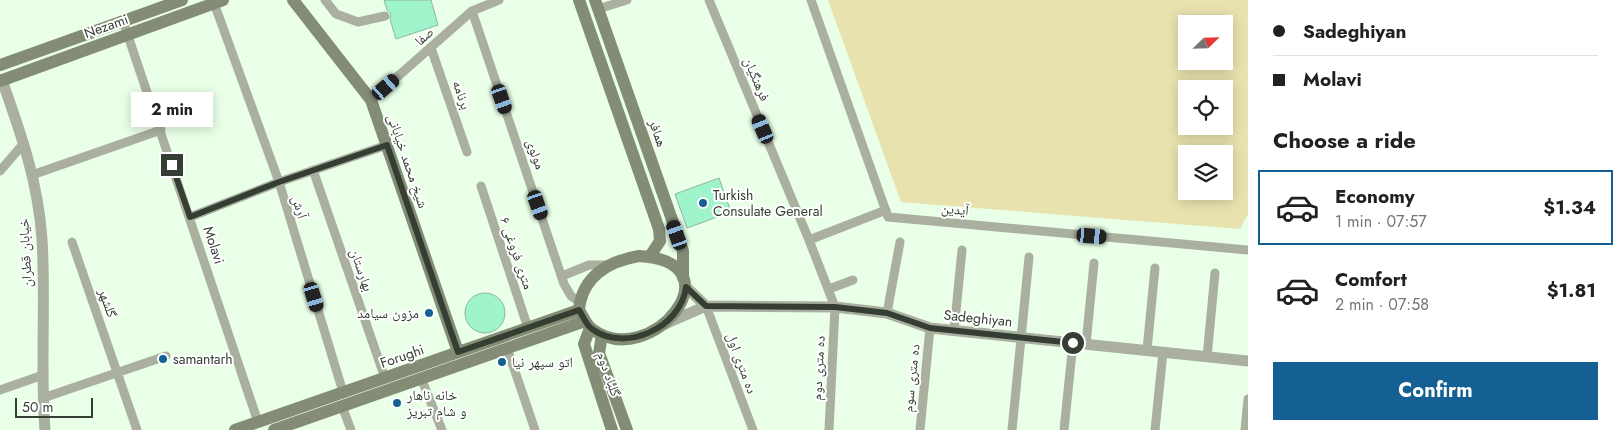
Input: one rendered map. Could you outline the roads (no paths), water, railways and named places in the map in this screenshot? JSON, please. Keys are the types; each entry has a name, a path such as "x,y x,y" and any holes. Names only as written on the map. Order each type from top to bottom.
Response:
{"main road":[{"name":"شیخ محمد خیابانی","path":"293,0 371,100 458,352"},
{"path":"579,0 659,229 660,240 650,256"},
{"name":"Nezami","path":"0,65 176,1"},
{"name":"Nezami","path":"1,79 216,1"},
{"name":"همافر","path":"597,5 683,251 684,282"},
{"path":"635,160 649,155"},
{"path":"650,256 663,259 675,266 684,282 681,305 665,324 636,337 626,338 602,335 583,315 584,289 592,279 609,265 628,257 650,256"},
{"name":"Forughi","path":"235,430 528,328 583,315"},
{"name":"Forughi","path":"274,430 507,348 583,315"},
{"name":"گلباد دوم","path":"583,315 584,344 612,430"},
{"name":"گلباد دوم","path":"602,335 599,353 628,430"}],"street":[{"path":"325,0 336,14 358,22 385,16"},
{"name":"صفا","path":"371,100 472,10 499,0"},
{"path":"597,5 628,0"},
{"name":"فرهنگیان","path":"709,0 835,307"},
{"path":"809,240 886,210 811,0"},
{"name":"آرش","path":"216,1 279,182 343,392"},
{"name":"مولوی","path":"472,10 567,291 583,315"},
{"name":"Molavi","path":"123,21 258,422"},
{"name":"برنامه","path":"430,48 467,152"},
{"name":"خیابان قطران","path":"1,79 24,143 35,188 42,239 43,398 46,430"},
{"path":"32,175 160,130"},
{"path":"0,171 24,143"},
{"path":"190,217 279,182 387,145"},
{"name":"بهارستان","path":"313,170 385,378"},
{"name":"۶ متری فروغی","path":"481,186 528,328"},
{"name":"آیدین","path":"886,210 888,217 1248,250"},
{"name":"گلشهر","path":"72,242 137,430"},
{"path":"887,313 900,242"},
{"path":"954,331 962,250"},
{"path":"1012,430 1028,257"},
{"path":"1086,344 1094,263"},
{"path":"562,276 589,266 609,265"},
{"path":"1147,350 1155,268"},
{"path":"1207,357 1215,273"},
{"path":"829,289 853,280"},
{"path":"665,324 706,306 684,282"},
{"name":"Sadeghiyan","path":"706,306 835,307 887,313 930,328 1248,361"},
{"name":"ده متری اول","path":"706,306 753,430"},
{"name":"ده متری دوم","path":"829,430 835,307"},
{"name":"ده متری سوم","path":"920,430 930,328"},
{"path":"1064,430 1073,343"},
{"path":"507,348 535,430"},
{"path":"1156,430 1163,352"},
{"path":"43,398 166,356"},
{"path":"0,390 43,375"},
{"path":"421,378 442,430"},
{"path":"1245,430 1248,399"},
{"path":"342,406 351,430"}],"place":[{"name":"Turkish Consulate General","path":"703,203"},
{"name":"مزون سیامد","path":"429,313"},
{"name":"samantarh","path":"163,359"},
{"name":"اتو سپهر نیا","path":"502,362"},
{"name":"خانه ناهار و شام تبریز","path":"397,403"}]}
